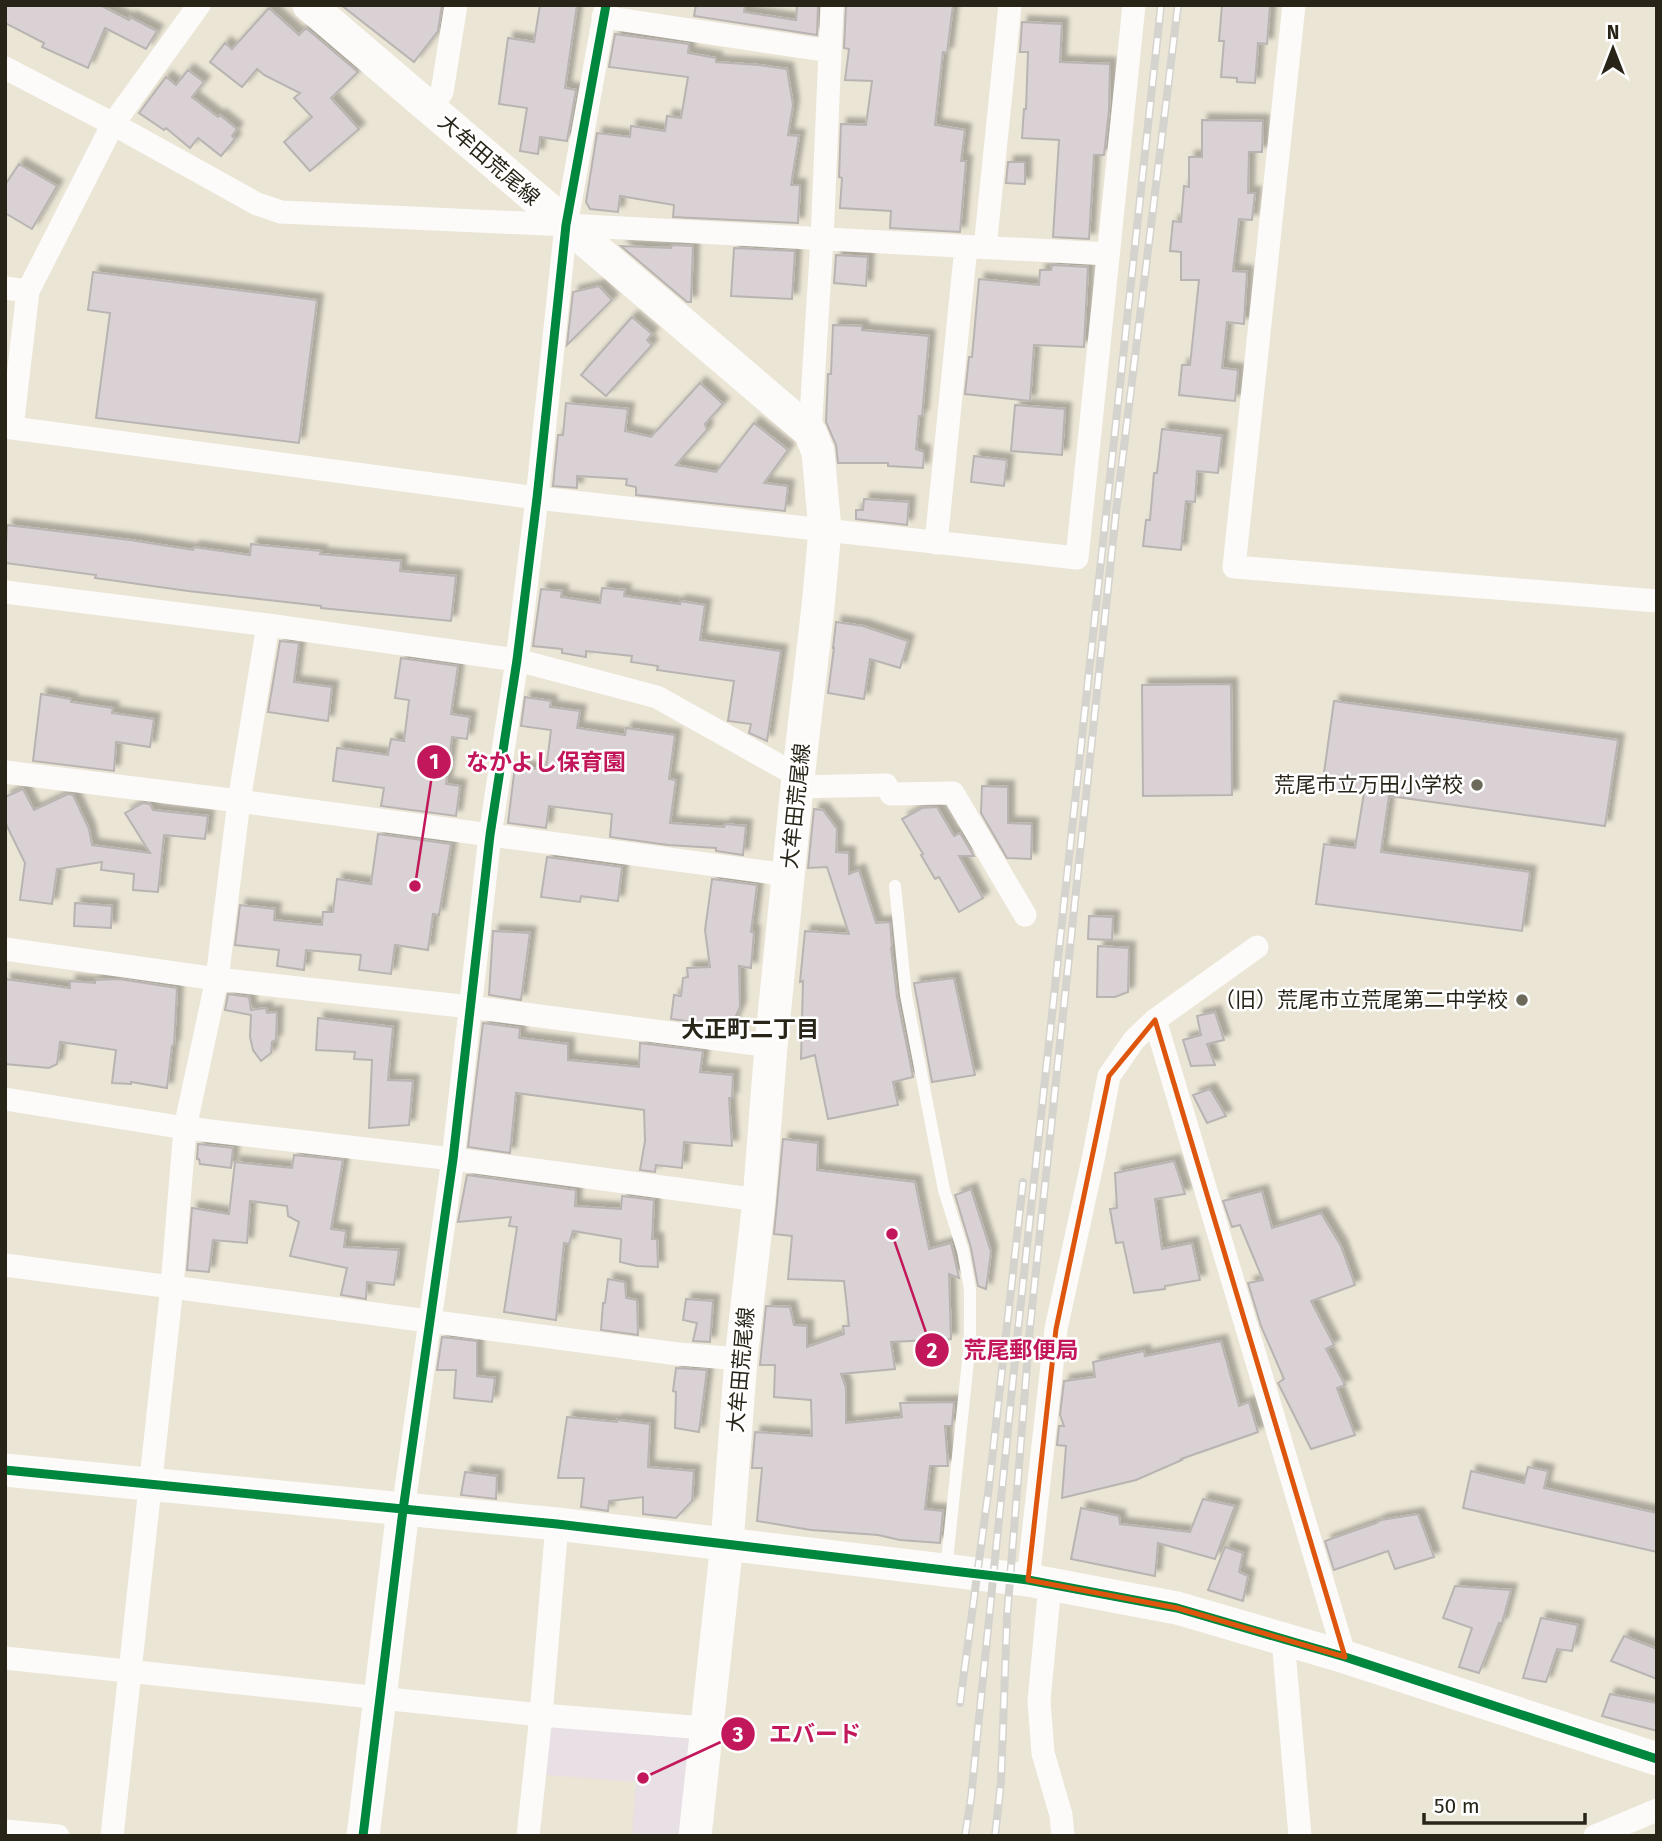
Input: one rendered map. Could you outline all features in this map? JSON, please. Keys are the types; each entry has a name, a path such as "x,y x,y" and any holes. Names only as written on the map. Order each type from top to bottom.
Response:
{"main road":[{"name":"大牟田荒尾線","path":"310,5 810,432 818,452 825,530 797,782 759,1200 741,1359 727,1543 695,1836"},
{"path":"5,1470 557,1524 1039,1582 1177,1608 1345,1657 1657,1759"},
{"path":"363,1836 403,1510"}],"street":[{"path":"199,5 113,124 17,289 8,427 537,498 1077,558 1134,5"},
{"path":"430,109 442,92 456,5"},
{"path":"810,432 832,5"},
{"path":"936,543 1010,5"},
{"path":"1294,5 1234,567 1657,601"},
{"path":"403,1510 453,1159 490,835 517,660 566,225 604,11 830,51"},
{"path":"5,68 257,204 281,212 1108,254"},
{"path":"5,592 517,660 657,697 797,782 886,785 891,794 953,793 1025,915"},
{"path":"112,1836 172,1286 185,1128 217,978 239,801 268,625"},
{"path":"5,772 789,875"},
{"path":"1063,1836 1061,1815 1043,1753 1039,1701 1039,1582 1056,1329 1109,1076 1134,1040 1155,1020 1257,947"},
{"path":"5,949 217,978 771,1046"},
{"path":"1155,1020 1345,1657"},
{"path":"5,1099 185,1128 453,1159 759,1200"},
{"path":"5,1265 678,1354 741,1359"},
{"path":"528,1836 557,1524"},
{"path":"1283,1639 1300,1836"},
{"path":"5,1658 541,1715 705,1728"},
{"path":"1595,1836 1657,1810"},
{"path":"5,1831 58,1836"}],"lane":[{"path":"895,886 906,995 944,1190 963,1251 970,1289 970,1342 946,1571"}],"highlighted area":[{"path":"1155,1020 1345,1657 1177,1608 1028,1580 1056,1329 1109,1076"}],"shaded area":[{"path":"550,1723 699,1734 688,1836 632,1836 636,1782 546,1775"}],"building":[{"path":"5,5 100,5 157,31 146,49 105,28 88,68 42,47 44,43 5,23"},
{"path":"341,5 442,5 438,31 414,62"},
{"path":"540,5 577,5 565,88 576,90 567,141 540,137 538,154 520,151 527,108 499,104 508,38 534,42"},
{"path":"696,5 745,5 744,12 796,20 797,5 818,5 817,35 694,16"},
{"path":"846,5 953,5 947,53 943,52 935,125 965,130 961,161 966,161 960,232 890,228 891,211 840,208 841,124 866,125 872,81 845,80 849,49 844,48"},
{"path":"1222,5 1270,5 1267,44 1258,43 1255,83 1237,82 1237,78 1221,77 1224,41 1219,41"},
{"path":"269,8 299,35 306,28 358,72 331,98 359,129 310,171 284,142 312,117 294,98 300,93 257,69 242,87 210,62 225,43 232,49"},
{"path":"1022,22 1062,24 1060,62 1110,64 1104,155 1094,155 1089,239 1053,237 1059,140 1022,138 1028,52 1020,52"},
{"path":"615,34 689,44 688,53 716,58 716,62 787,69 793,105 788,135 799,136 791,185 800,185 798,223 673,217 674,205 620,196 618,212 590,209 586,202 597,133 630,137 631,126 665,131 667,116 681,118 688,77 609,67"},
{"path":"188,70 204,82 192,97 237,129 232,136 235,139 221,156 198,138 190,148 166,128 164,130 139,113 166,77 176,85"},
{"path":"1202,120 1263,121 1262,152 1249,152 1248,193 1255,193 1252,220 1239,219 1233,271 1247,272 1244,324 1227,322 1222,368 1238,370 1235,401 1179,395 1182,365 1190,365 1199,280 1181,280 1181,252 1170,251 1173,221 1181,222 1184,186 1189,187 1189,157 1202,157"},
{"path":"1008,162 1025,162 1025,184 1006,183"},
{"path":"19,164 57,186 32,229 5,213 5,185"},
{"path":"672,245 693,246 691,302 687,302 621,246 671,248"},
{"path":"734,248 795,251 792,299 731,296"},
{"path":"836,255 868,257 866,286 834,283"},
{"path":"1052,265 1088,267 1084,347 1034,345 1030,401 965,394 969,357 972,357 979,279 1039,285 1040,270 1051,270"},
{"path":"93,272 317,300 299,443 96,418 110,313 88,310"},
{"path":"599,286 612,300 567,345 573,292"},
{"path":"632,317 652,334 647,340 652,345 606,396 581,375"},
{"path":"833,325 862,326 862,330 929,336 922,416 919,416 916,449 924,452 923,468 888,466 888,463 838,463 836,445 826,422"},
{"path":"700,383 723,404 705,424 707,430 676,465 716,472 754,423 788,450 764,483 788,486 785,511 636,495 636,487 626,485 627,479 577,476 577,488 553,486 558,435 563,435 566,403 628,409 625,431 651,437"},
{"path":"1015,405 1065,409 1062,455 1011,451"},
{"path":"1162,429 1222,436 1218,473 1197,471 1195,502 1186,501 1181,550 1143,546 1146,520 1150,520 1154,473 1157,473"},
{"path":"974,456 1007,460 1004,486 971,482"},
{"path":"864,499 909,502 907,525 856,519 856,510 863,510"},
{"path":"7,525 193,550 194,547 250,555 251,544 321,551 320,554 401,561 400,571 456,576 451,621 188,591 5,563"},
{"path":"602,588 625,590 624,596 705,605 700,640 781,651 767,741 749,733 751,724 728,721 734,681 657,670 658,666 631,662 632,656 586,651 586,657 562,653 562,649 533,646 541,589 562,591 561,597 600,603"},
{"path":"836,622 863,626 908,641 900,668 870,659 864,699 828,693"},
{"path":"280,641 299,643 294,682 332,687 328,721 268,712"},
{"path":"401,658 458,666 451,714 470,717 467,739 452,737 446,784 460,786 456,816 381,806 384,788 333,781 337,748 388,755 391,739 404,741 409,700 395,698"},
{"path":"1231,684 1232,795 1143,796 1142,685"},
{"path":"41,694 71,699 71,702 113,708 112,713 154,719 150,747 116,742 114,771 33,761"},
{"path":"525,697 551,701 550,707 580,711 577,728 625,735 626,728 675,735 669,779 676,780 670,823 746,826 743,855 716,851 716,848 610,837 612,814 549,806 546,828 508,823 515,766 546,770 551,730 521,726"},
{"path":"1334,701 1618,740 1605,826 1389,796 1381,852 1530,872 1522,931 1316,904 1324,844 1355,848 1364,793 1322,787"},
{"path":"982,786 1008,787 1008,823 1032,824 1031,859 1007,858 981,813"},
{"path":"23,789 34,810 68,794 73,795 89,829 92,845 150,853 125,813 143,803 150,804 153,810 208,816 205,839 164,835 158,892 133,890 134,874 101,870 102,862 57,869 52,904 20,900 25,863 5,822 5,797"},
{"path":"937,807 954,836 960,833 974,856 959,856 983,898 959,912 939,877 935,879 902,819 922,808"},
{"path":"814,809 823,810 837,829 836,852 849,853 849,874 859,870 876,923 890,922 897,997 913,1077 893,1082 898,1105 828,1119 815,1055 801,1059 803,981 800,982 805,931 849,934 827,867 808,868"},
{"path":"378,834 451,844 439,915 433,914 428,950 395,945 391,974 359,970 361,955 306,950 304,970 277,966 279,950 235,945 240,905 275,909 274,920 322,925 323,912 333,912 337,879 371,884"},
{"path":"547,857 622,867 618,901 581,896 580,902 541,897"},
{"path":"712,879 757,885 751,932 754,932 751,968 739,966 740,1007 731,1027 671,1019 674,995 681,996 683,978 688,977 687,968 710,967 705,930"},
{"path":"75,903 112,906 111,928 74,926"},
{"path":"1089,916 1113,917 1112,940 1088,939"},
{"path":"493,931 530,933 521,1000 489,995"},
{"path":"1098,946 1129,948 1128,992 1115,997 1097,997"},
{"path":"954,978 975,1075 932,1082 914,983"},
{"path":"5,979 70,988 70,981 95,983 95,980 119,979 177,988 174,1045 167,1088 131,1082 112,1083 116,1050 60,1042 57,1064 49,1068 5,1064"},
{"path":"228,994 249,997 251,1010 266,1008 267,1013 277,1012 276,1040 272,1042 271,1053 261,1061 253,1050 250,1037 251,1015 225,1010"},
{"path":"1215,1012 1224,1040 1207,1044 1215,1065 1191,1066 1183,1040 1201,1035 1197,1016"},
{"path":"318,1018 393,1027 388,1080 413,1081 409,1125 369,1128 372,1060 354,1059 355,1052 316,1050"},
{"path":"483,1023 520,1028 519,1038 568,1044 568,1060 639,1067 640,1043 703,1051 700,1072 733,1075 732,1098 729,1098 732,1146 684,1142 682,1168 656,1165 655,1172 640,1170 645,1141 644,1110 516,1093 510,1153 468,1147"},
{"path":"1210,1089 1226,1116 1207,1123 1193,1095"},
{"path":"783,1139 818,1143 817,1170 915,1182 929,1249 951,1243 959,1278 949,1274 951,1339 891,1342 895,1369 841,1374 846,1388 846,1423 902,1417 900,1403 954,1402 952,1426 945,1426 948,1466 930,1466 925,1509 943,1511 940,1543 811,1530 757,1521 762,1468 752,1468 755,1432 812,1436 811,1400 774,1397 775,1365 760,1365 766,1306 790,1307 794,1325 807,1326 807,1347 844,1334 843,1326 849,1326 844,1281 788,1279 792,1236 774,1234"},
{"path":"198,1144 233,1148 231,1168 200,1164 197,1159"},
{"path":"294,1155 343,1160 331,1229 346,1231 344,1247 399,1250 394,1285 367,1282 366,1299 341,1295 347,1268 290,1256 299,1222 288,1216 287,1206 250,1201 247,1243 213,1240 209,1272 187,1270 192,1208 229,1214 235,1162 292,1168"},
{"path":"1174,1161 1185,1194 1155,1199 1162,1249 1192,1243 1200,1280 1134,1293 1123,1242 1116,1243 1110,1209 1117,1208 1115,1173"},
{"path":"467,1175 576,1190 575,1206 621,1209 622,1196 654,1200 652,1239 657,1239 658,1267 620,1262 621,1239 573,1231 569,1244 564,1243 556,1320 504,1312 517,1227 509,1226 511,1217 458,1222"},
{"path":"971,1189 991,1252 986,1289 978,1286 971,1248 955,1195"},
{"path":"1262,1191 1272,1228 1321,1213 1341,1246 1355,1285 1311,1301 1334,1345 1326,1349 1345,1385 1337,1388 1355,1435 1311,1449 1278,1383 1284,1379 1261,1326 1248,1283 1263,1280 1240,1225 1232,1227 1223,1201"},
{"path":"608,1279 625,1282 626,1298 637,1300 638,1335 601,1330"},
{"path":"686,1299 713,1301 710,1342 693,1341 697,1323 683,1320"},
{"path":"442,1337 477,1341 477,1376 495,1378 492,1402 454,1398 456,1370 437,1370"},
{"path":"1221,1341 1239,1406 1249,1402 1258,1432 1181,1459 1136,1480 1062,1498 1066,1446 1057,1445 1059,1426 1064,1426 1060,1415 1064,1381 1095,1377 1093,1362 1144,1351 1145,1356"},
{"path":"676,1368 707,1370 699,1432 675,1428 676,1392 673,1391"},
{"path":"567,1417 650,1424 648,1467 694,1471 692,1501 676,1518 643,1514 643,1497 609,1501 608,1511 581,1507 584,1478 558,1478"},
{"path":"1528,1467 1548,1471 1544,1488 1657,1513 1657,1552 1463,1508 1471,1471 1524,1483"},
{"path":"465,1472 497,1476 496,1499 461,1495"},
{"path":"1203,1499 1235,1506 1215,1559 1158,1543 1155,1576 1071,1559 1081,1508 1119,1516 1120,1524 1190,1532"},
{"path":"1418,1514 1434,1557 1395,1569 1388,1551 1334,1570 1325,1541 1381,1520"},
{"path":"1225,1547 1243,1553 1239,1572 1248,1576 1243,1601 1208,1590"},
{"path":"1455,1586 1511,1590 1502,1623 1499,1623 1479,1673 1459,1667 1472,1628 1443,1618"},
{"path":"1541,1618 1578,1625 1572,1651 1557,1649 1546,1682 1523,1678"},
{"path":"1624,1636 1657,1649 1657,1679 1611,1661"},
{"path":"1610,1694 1657,1703 1657,1731 1602,1716"}],"railway":[{"path":"965,1836 1161,5"},
{"path":"995,1836 1001,1782 1007,1617 1030,1327 1116,512 1178,5"},
{"path":"960,1703 989,1486 1023,1182"}],"cycle path":[{"path":"363,1836 403,1510 453,1159 490,835 517,660 566,225 606,5"},
{"path":"5,1470 557,1524 1028,1580 1177,1608 1345,1657 1657,1759"}],"place":[{"name":"荒尾市立万田小学校","path":"1477,785"},
{"name":"なかよし保育園","path":"415,886"},
{"name":"（旧）荒尾市立荒尾第二中学校","path":"1522,1000"},
{"name":"荒尾郵便局","path":"892,1234"},
{"name":"エバード","path":"643,1778"}],"district":[{"name":"大正町二丁目","path":"750,1029"}]}
